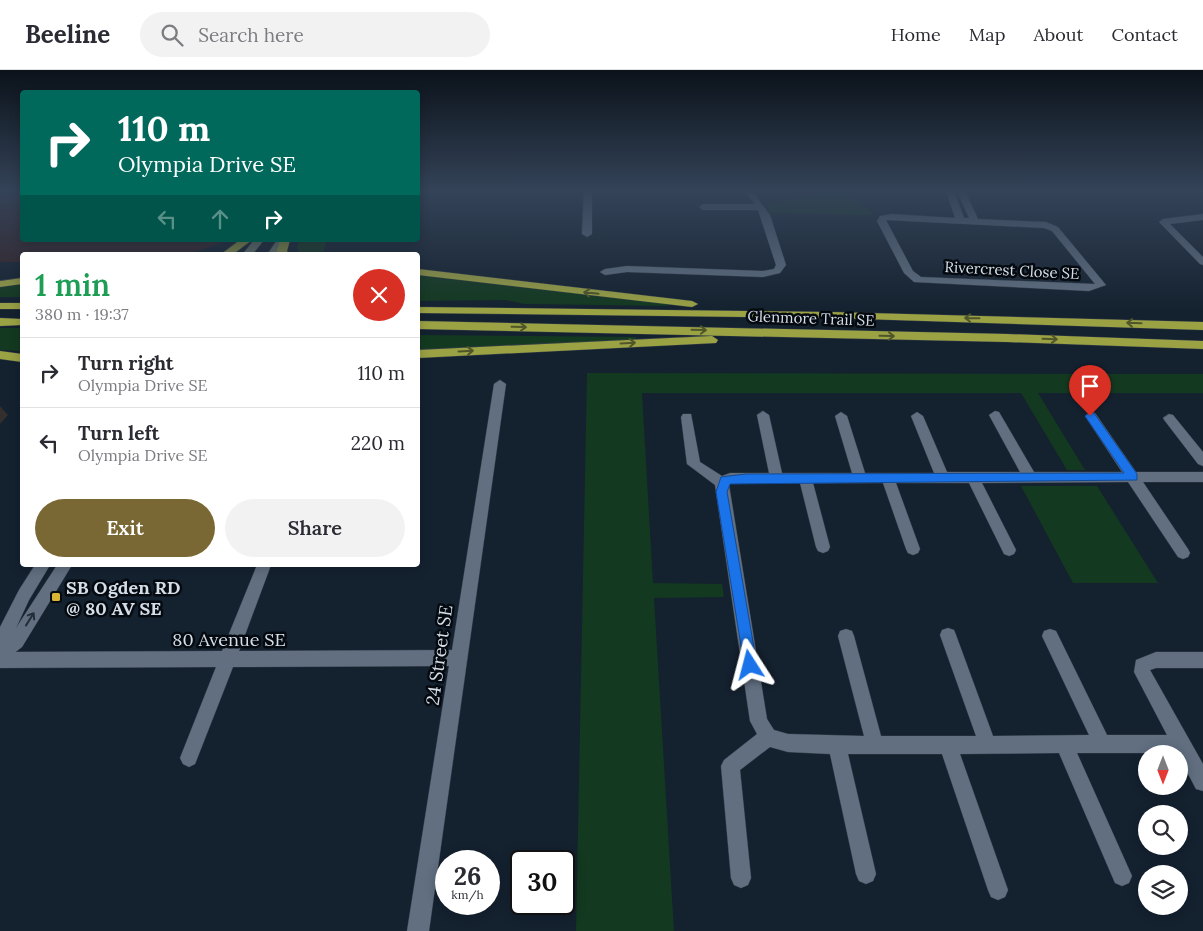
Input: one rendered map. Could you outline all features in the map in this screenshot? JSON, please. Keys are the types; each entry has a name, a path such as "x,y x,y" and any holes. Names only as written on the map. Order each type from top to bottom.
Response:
{"highway":[{"path":"229,252 244,242"},
{"path":"420,272 669,302 831,315"},
{"path":"0,284 20,281"},
{"path":"0,306 20,306"},
{"name":"Glenmore Trail SE","path":"420,310 831,315 1203,326"},
{"path":"0,322 20,322"},
{"name":"Glenmore Trail SE","path":"420,325 1096,340 1203,346"},
{"path":"420,354 679,341 803,339 838,335"},
{"path":"0,355 20,358"}],"main road":[{"path":"274,252 282,242"}],"street":[{"path":"605,272 627,268 762,274 778,271 781,265 769,231"},
{"name":"Rivercrest Close SE","path":"886,231 909,273 918,280 1089,288 1101,285 1056,231"},
{"path":"1171,231 1203,262"},
{"name":"24 Street SE","path":"418,931 500,384"},
{"path":"763,415 777,478"},
{"path":"995,415 1030,478"},
{"path":"841,416 860,478"},
{"path":"917,416 943,478"},
{"path":"1090,416 1183,552"},
{"path":"688,417 694,464 723,483"},
{"path":"1170,418 1203,461"},
{"path":"1182,744 837,745 788,743 768,737 759,721 722,492 723,483 730,478 1203,477"},
{"path":"805,478 823,547"},
{"path":"888,478 913,549"},
{"path":"973,478 1008,550"},
{"path":"0,644 24,596 42,567"},
{"path":"0,658 16,642 64,567"},
{"path":"189,758 263,567"},
{"path":"0,620 24,596"},
{"path":"948,635 988,744"},
{"path":"846,636 875,745"},
{"path":"1050,636 1102,744"},
{"name":"80 Avenue SE","path":"0,658 458,658"},
{"path":"1203,660 1156,660 1142,665 1142,672 1203,782"},
{"path":"741,878 730,766 768,737"},
{"path":"948,744 998,890"},
{"path":"1064,744 1122,876"},
{"path":"837,745 866,874"}],"shaded area":[{"path":"0,231 20,231 20,242 223,242 195,252 20,252 20,262 0,262"}],"green space":[{"path":"299,242 326,242 323,252 299,252 297,247"},
{"path":"420,275 669,304 668,306 524,304 506,300 420,301"},
{"path":"20,283 20,297 0,297 0,286"},
{"path":"0,328 20,328 20,351 0,350"},
{"path":"420,335 636,337 636,340 420,350"},
{"path":"587,373 1203,374 1203,393 1038,393 1085,470 1067,470 1021,393 642,393 653,583 722,584 724,597 654,598 674,931 576,931"},
{"path":"1021,486 1097,486 1158,583 1073,583"}],"place":[{"name":"SB Ogden RD @ 80 AV SE","path":"56,597"}],"route":[{"path":"750,665 722,492 722,485 725,480 730,478 1133,477 1090,416"}]}
